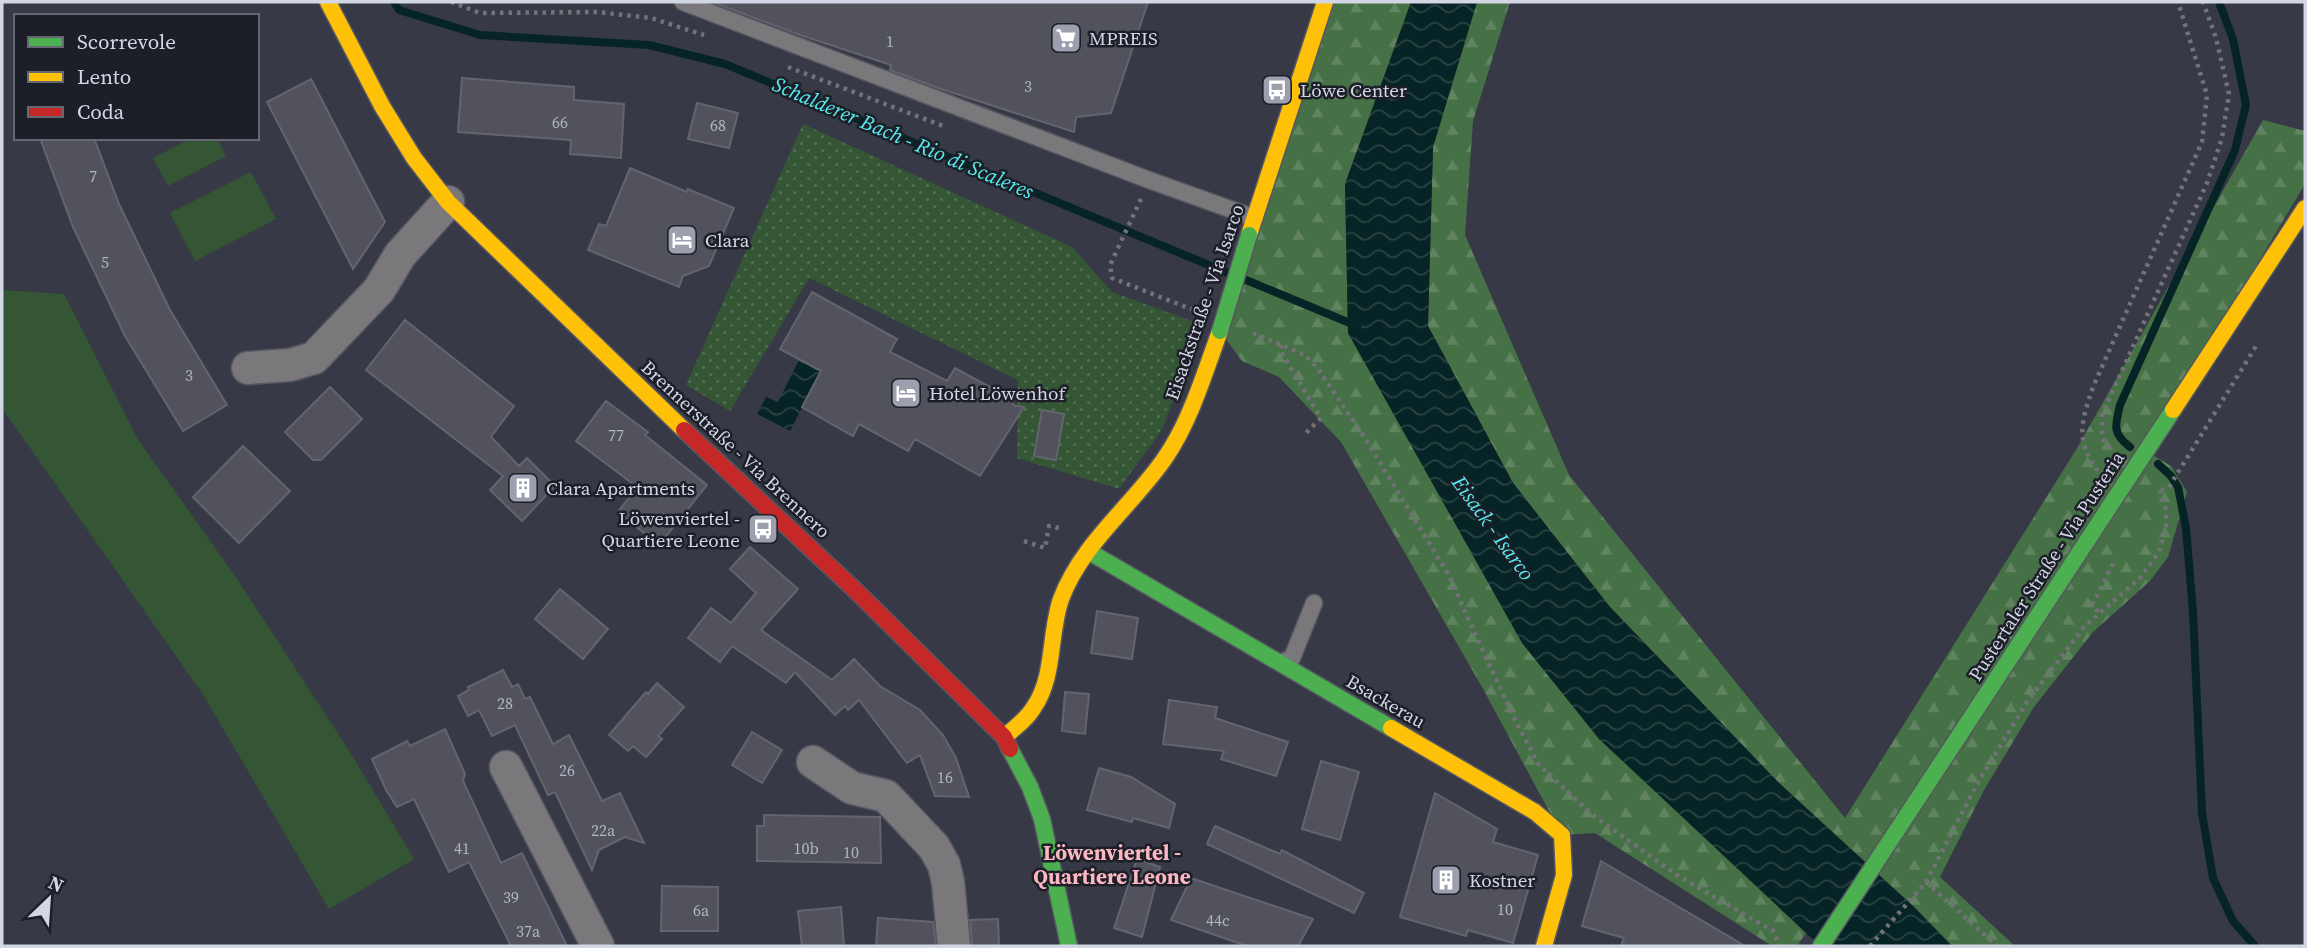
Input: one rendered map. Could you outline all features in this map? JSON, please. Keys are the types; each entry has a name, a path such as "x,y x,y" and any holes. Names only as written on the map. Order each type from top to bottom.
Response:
{"main road":[{"name":"Brennerstraße - Via Brennero","path":"328,2 382,106 414,158 448,202 855,590 1004,737 1030,787 1042,819 1069,946"},
{"name":"Eisackstraße - Via Isarco","path":"1004,737 1036,704 1061,597 1078,564 1148,482 1182,430 1220,331 1325,2"},
{"name":"Pustertaler Straße - Via Pusteria","path":"1821,946 2305,208"},
{"name":"Bsackerau","path":"1088,551 1535,812 1562,835 1564,875 1544,946"}],"street":[{"path":"248,368 290,365 314,358 379,289 400,254 448,202"},
{"path":"813,762 852,788 886,796 934,847 944,865 948,882 954,946"},
{"path":"506,767 598,946"}],"lane":[{"path":"682,2 1255,218"},
{"path":"1279,663 1292,658 1314,603"}],"path":[{"path":"452,2 480,13 597,12 651,18 707,36"},
{"path":"2117,495 2089,460 2082,443 2082,422 2093,387 2202,142 2207,95 2178,2"},
{"path":"2115,453 2102,438 2102,415 2207,183 2222,138 2229,94 2216,38 2203,2"},
{"path":"778,63 851,92"},
{"path":"1140,201 1110,265 1112,278 1197,311"},
{"path":"1245,330 1305,355 1318,369 1363,435 1448,574 1511,712 1539,765 1594,816 1677,875 1773,931 1780,946"},
{"path":"2161,490 2169,487 2260,338"},
{"path":"1282,345 1280,350 1321,418 1304,435"},
{"path":"1870,946 1926,882 1977,784 2027,702 2098,612 2141,577 2159,552 2166,529 2166,510 2161,490 2154,483"},
{"path":"1024,541 1045,548 1049,526 1059,528"},
{"path":"2098,612 2094,603 2120,551"},
{"path":"1926,882 1997,946"}],"green space":[{"path":"1328,2 1411,2 1345,184 1348,333 1765,893 1806,933 1797,946 1772,946 1595,833 1562,835 1482,687 1341,442 1279,377 1242,361 1220,331"},
{"path":"1477,2 1510,2 1473,121 1465,235 1569,475 1845,818 2076,450 2263,120 2305,131 2305,184 2146,451 2171,466 2187,492 2168,557 2150,581 2093,632 2034,707 1984,790 1940,877 2015,946 1952,946 1914,907 1778,782 1610,607 1513,483 1428,326 1433,147"},
{"path":"803,124 1072,247 1112,292 1200,324 1162,430 1119,489 1017,458 1018,380 809,278 730,411 686,385"},
{"path":"188,140 218,140 226,156 168,186 153,158"},
{"path":"251,172 276,219 195,261 170,213"},
{"path":"2,290 64,294 137,438 235,576 350,752 414,859 329,909 204,696 2,408"}],"water":[{"name":"Eisack - Isarco","path":"1411,2 1477,2 1433,147 1428,326 1513,483 1610,607 1778,782 1914,907 1952,946 1820,946 1599,739 1522,643 1348,333 1345,184"},
{"path":"799,360 821,371 790,431 757,414 766,397 778,402"}],"building":[{"path":"712,2 1148,2 1111,113 1076,117 1074,132 938,88 890,70 891,65"},
{"path":"462,78 574,87 574,100 624,104 621,158 570,154 571,140 458,132"},
{"path":"311,79 385,222 353,269 267,102"},
{"path":"697,103 738,113 729,148 688,139"},
{"path":"41,140 95,140 119,204 170,310 227,405 183,431 125,336 73,227"},
{"path":"630,168 734,208 709,266 683,276 679,287 588,250 599,224 606,226"},
{"name":"Hotel Löwenhof","path":"812,292 897,339 890,352 947,381 955,368 1012,399 1013,405 1024,407 980,476 915,439 908,451 859,424 853,436 802,407 821,371 780,349"},
{"path":"405,320 514,406 491,437 519,466 527,458 555,486 522,521 490,490 503,476 366,370"},
{"path":"330,387 362,419 321,460 313,460 285,432"},
{"path":"606,401 648,432 645,435 707,485 659,545 618,512 637,487 576,441"},
{"path":"1042,410 1064,414 1056,460 1034,456"},
{"path":"243,446 290,491 239,543 193,497"},
{"path":"750,547 798,589 761,630 832,680 854,659 880,686 920,710 943,735 956,758 969,797 935,796 920,755 907,763 859,700 848,710 845,706 835,715 795,672 786,683 732,646 720,662 688,638 711,608 731,623 756,593 730,569"},
{"path":"560,589 608,629 583,659 535,619"},
{"path":"1097,611 1138,618 1132,659 1091,653"},
{"path":"503,670 512,687 518,684 525,699 530,697 553,744 569,735 602,801 620,793 644,843 625,837 599,850 592,870 555,792 548,795 515,725 492,736 479,710 468,716 458,696 469,690 468,687"},
{"path":"657,683 684,707 658,736 662,739 646,757 633,746 628,751 609,735"},
{"path":"1065,692 1089,694 1085,734 1062,731"},
{"path":"1169,700 1217,707 1215,718 1288,742 1276,776 1221,759 1224,751 1163,744"},
{"path":"445,729 465,774 463,781 501,863 522,853 567,946 511,946 469,862 449,872 414,799 397,807 386,790 372,759 407,741 410,746"},
{"path":"752,732 782,750 762,783 732,765"},
{"path":"1321,761 1359,772 1340,840 1302,829"},
{"path":"1099,768 1131,777 1175,804 1169,828 1087,810"},
{"name":"Kostner","path":"1435,793 1497,829 1493,842 1538,855 1513,943 1468,930 1466,936 1400,917"},
{"path":"764,815 880,817 881,863 757,861 757,826 764,826"},
{"path":"1215,826 1280,854 1282,850 1364,893 1354,913 1207,844"},
{"path":"1137,859 1160,867 1142,937 1114,928"},
{"path":"1601,861 1745,946 1621,946 1624,938 1582,926"},
{"path":"1191,878 1313,919 1298,946 1247,946 1171,920"},
{"path":"662,886 718,887 718,931 661,931"},
{"path":"841,907 844,946 802,946 798,911"},
{"path":"878,918 933,922 936,946 876,946"},
{"path":"998,919 999,946 972,946 970,920"}],"waterway":[{"name":"Schalderer Bach - Rio di Scaleres","path":"394,2 399,10 480,35 649,45 725,64 1228,273"},
{"path":"2130,447 2116,429 2120,405 2235,150 2246,105 2233,39 2219,2"},
{"name":"Schalderer Bach - Rio di Scaleres","path":"1246,280 1357,326"},
{"path":"2158,464 2178,487 2186,528 2193,612 2202,813 2213,878 2233,921 2255,946"}],"traffic: fast":[{"path":"1220,331 1249,235"},
{"path":"1821,946 2173,410"},
{"path":"1088,551 1391,728"},
{"path":"1010,749 1030,787 1042,819 1069,946"}],"traffic: slow":[{"path":"328,2 382,106 414,158 448,202 684,430"},
{"path":"1249,235 1325,2"},
{"path":"2173,410 2305,208"},
{"path":"1004,737 1021,723 1041,695 1049,669 1057,612 1070,579 1094,542 1165,458 1196,396 1220,331"},
{"path":"1391,728 1535,812 1562,835 1564,875 1544,946"}],"traffic: jam":[{"path":"684,430 855,590 1004,737 1010,749"}],"place":[{"name":"MPREIS","path":"1066,38"},
{"name":"Löwe Center","path":"1277,90"},
{"name":"Clara","path":"682,240"},
{"name":"Hotel Löwenhof","path":"906,393"},
{"name":"Clara Apartments","path":"523,488"},
{"name":"Löwenviertel - Quartiere Leone","path":"763,529"},
{"name":"Kostner","path":"1446,880"}],"district":[{"name":"Löwenviertel - Quartiere Leone","path":"1112,865"}]}
